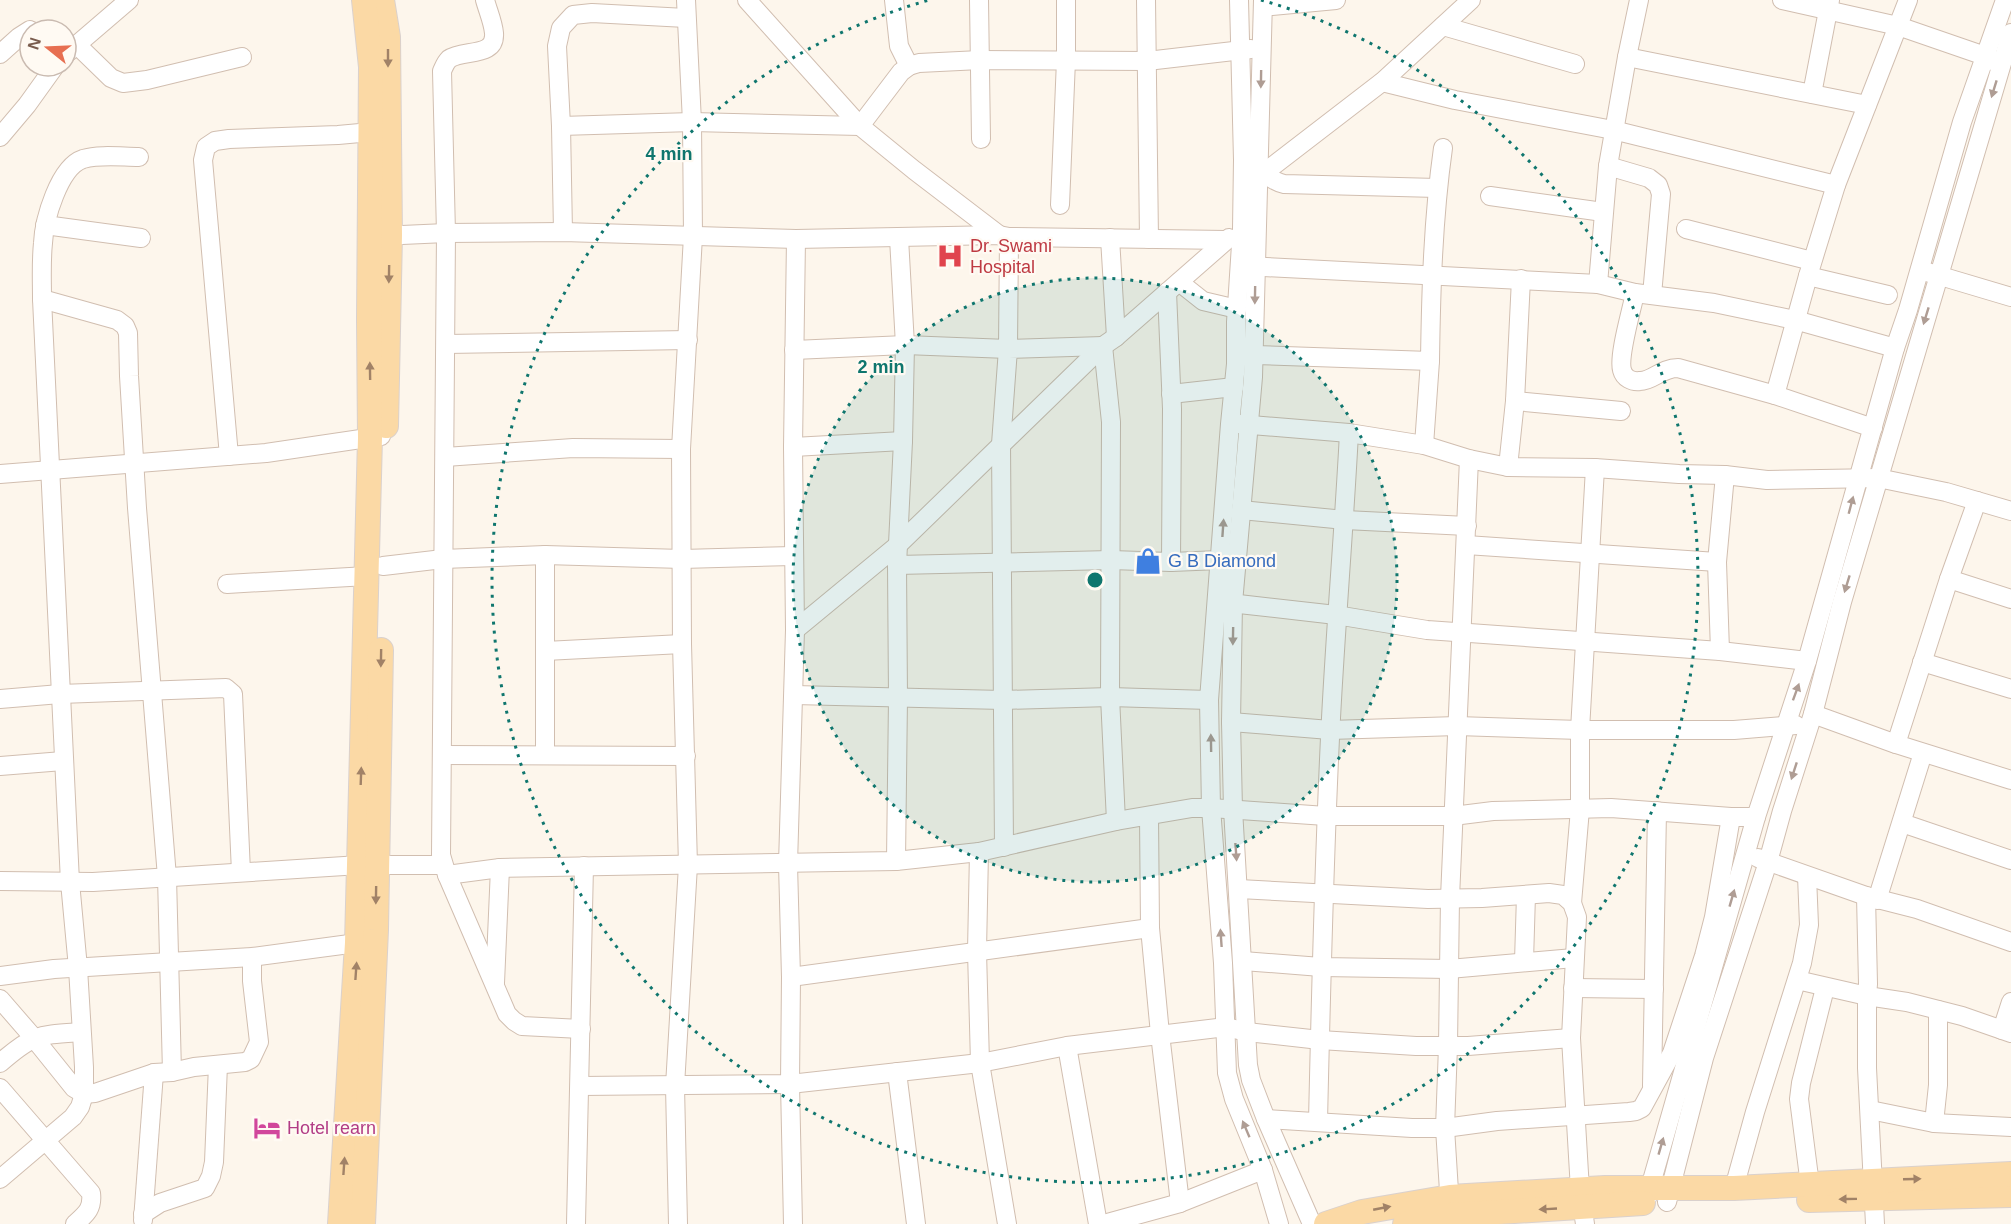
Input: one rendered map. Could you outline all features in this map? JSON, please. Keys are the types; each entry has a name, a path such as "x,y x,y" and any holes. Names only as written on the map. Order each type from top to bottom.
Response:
{"main road":[{"path":"364,0 371,68 371,132 380,236"},
{"path":"340,1224 357,943 368,865 378,436 380,236 388,37 382,0"},
{"path":"363,1224 376,930 368,865"},
{"path":"1326,1224 1362,1212 1450,1212 1582,1207 1605,1188 1658,1195 1874,1189 2011,1174"},
{"path":"1658,1195 1734,1188 1810,1185 2011,1194"},
{"path":"1405,1224 1450,1212"}],"street":[{"path":"78,43 129,0"},
{"path":"485,0 495,36 491,45 484,51 451,58 445,63 442,72 446,345 441,855 445,870 507,1014 522,1026 581,1029"},
{"path":"747,0 860,126 1004,236"},
{"path":"894,0 899,46 909,66"},
{"path":"979,0 981,139"},
{"path":"1060,205 1066,0"},
{"path":"1146,0 1149,239"},
{"path":"1239,0 1239,51 1256,167 1242,229 1248,266 1254,355 1241,510 1209,700 1211,808 1229,1086 1263,1170 1279,1224"},
{"path":"1312,1224 1266,1119 1249,1072 1233,809 1225,602 1220,560 1236,364 1237,309 1257,217 1256,167 1263,4 1336,0"},
{"path":"1256,167 1382,82 1471,0"},
{"path":"1598,284 1608,166 1639,0"},
{"path":"1782,0 1830,5 1985,56 2001,66"},
{"path":"1775,395 1836,185 1908,0"},
{"path":"1658,1195 1745,853 1807,661 1895,348 1962,122 2005,0"},
{"path":"1812,94 1830,5"},
{"path":"562,232 561,126 557,46 561,28 573,15 686,9 692,122 693,236 681,449 682,644 688,865 675,1086 678,1224"},
{"path":"1443,26 1575,64"},
{"path":"1658,1195 1768,862 1811,719 1878,478 2011,33"},
{"path":"0,54 18,38"},
{"path":"860,126 901,72 909,66 980,60 1147,61 1262,48"},
{"path":"78,54 111,78 123,83 147,80 242,57"},
{"path":"1627,57 1867,105"},
{"path":"0,137 46,78"},
{"path":"1382,82 1455,100 1614,130 1836,185"},
{"path":"561,126 692,122 860,126"},
{"path":"229,456 203,160 206,147 215,141 229,139 371,132"},
{"path":"1424,444 1430,361 1431,276 1437,188 1443,148"},
{"path":"0,1179 73,1117 80,1107 84,1094 78,968 63,762 42,299 45,225 64,174 72,166 82,159 139,157"},
{"path":"1608,166 1649,178 1658,185 1661,194 1644,294 1622,356 1621,368 1624,375 1631,380 1648,380 1666,369 1678,368 1775,395 1873,428"},
{"path":"1256,167 1275,182 1284,184 1437,188"},
{"path":"1490,196 1603,212"},
{"path":"795,630 898,546 1110,341 1226,240 1257,217"},
{"path":"45,225 141,238"},
{"path":"1686,230 1888,296"},
{"path":"380,236 562,232 796,239 1004,236 1226,240"},
{"path":"1004,236 1008,349 1001,444 1004,847"},
{"path":"896,861 897,565 905,345 899,238"},
{"path":"1110,238 1110,697 1116,821"},
{"path":"793,1224 788,864 795,630 793,447 796,239"},
{"path":"1248,266 1598,284 1644,294 1714,303 1795,320 1895,348"},
{"path":"1919,269 1938,277 2011,297"},
{"path":"1509,467 1521,279"},
{"path":"1173,287 1203,301 1237,309"},
{"path":"1171,562 1173,287"},
{"path":"42,299 117,320 125,326 128,333 151,690 157,739 167,877 169,961 163,1072 143,1219"},
{"path":"446,345 688,340"},
{"path":"794,350 905,345 1008,349 1110,341"},
{"path":"1254,355 1430,361"},
{"path":"1171,394 1234,387"},
{"path":"1515,401 1621,411"},
{"path":"1230,424 1349,433 1424,444 1470,459 1509,467 1595,468 1725,475 1767,480 1878,478 2011,511"},
{"path":"1318,1122 1326,816 1336,615 1345,520 1349,433"},
{"path":"0,474 266,453 378,436"},
{"path":"793,447 903,441"},
{"path":"445,457 573,448 681,449"},
{"path":"1450,1212 1444,1128 1448,1046 1450,898 1470,459"},
{"path":"1582,1207 1571,1038 1577,917 1572,903 1580,809 1580,730 1595,468"},
{"path":"1720,651 1717,562 1725,475"},
{"path":"1896,744 1948,579 1977,501"},
{"path":"1241,510 1345,520 1467,526"},
{"path":"1467,545 1717,562"},
{"path":"227,584 375,571 444,559 545,555 682,559 794,556"},
{"path":"545,555 545,754"},
{"path":"897,565 1220,560"},
{"path":"1948,579 2011,599"},
{"path":"1225,602 1336,615 1427,630 1720,651 1807,661"},
{"path":"545,651 682,644"},
{"path":"1922,662 2011,690"},
{"path":"0,699 60,694 226,688 232,694 241,872"},
{"path":"794,695 1003,700 1110,697 1209,700"},
{"path":"1231,722 1330,730 1457,726 1580,730 1734,730 1785,726 1811,719 2011,780"},
{"path":"1875,1224 1867,1068 1867,996 1872,898 1902,824 1923,753"},
{"path":"443,755 686,756"},
{"path":"0,766 63,762"},
{"path":"0,881 70,882 368,865 445,870 896,861 979,852 1116,821 1192,808 1326,816 1454,816 1493,811 1611,808 1756,817"},
{"path":"1652,1087 1657,811"},
{"path":"1149,816 1150,928 1180,1203"},
{"path":"1266,1119 1444,1128 1556,1116 1575,1117 1636,1112 1642,1108 1672,1053 1704,956 1714,917 1731,817"},
{"path":"1902,824 2011,860"},
{"path":"979,852 977,951 980,1063 1007,1224"},
{"path":"1745,853 1872,898 1917,909 2011,942"},
{"path":"576,1224 584,866"},
{"path":"495,987 500,868"},
{"path":"1734,1188 1755,1112 1802,963 1809,925 1807,876"},
{"path":"1239,889 1428,899 1549,893 1563,895 1572,903"},
{"path":"1524,961 1526,895"},
{"path":"791,977 1150,928"},
{"path":"0,976 169,961 252,957 357,943"},
{"path":"0,999 74,1089 84,1094 95,1093 163,1072 245,1062 251,1059 259,1042 252,981 252,957"},
{"path":"1243,961 1321,967 1449,969 1574,958"},
{"path":"1797,980 1825,988 1907,1002 1962,1016 2006,1031 2011,1002"},
{"path":"1573,988 1654,989"},
{"path":"1810,1185 1799,1099 1825,988"},
{"path":"1934,1123 1938,1085 1938,1011"},
{"path":"580,1086 790,1084 980,1063 1067,1046 1226,1027 1247,1032 1320,1040 1448,1046 1571,1038"},
{"path":"0,1063 33,1037 81,1032"},
{"path":"1067,1046 1098,1224"},
{"path":"143,1219 160,1203 205,1188 211,1176 214,1162 218,1065"},
{"path":"897,1072 916,1224"},
{"path":"0,1088 91,1193 93,1202 90,1212 75,1224"},
{"path":"1870,1110 1934,1123 2011,1127"},
{"path":"1104,1224 1180,1203 1263,1170"}],"place":[{"name":"Dr. Swami Hospital","path":"950,256"},
{"name":"G B Diamond","path":"1148,561"},
{"name":"Hotel rearn","path":"267,1128"}]}
